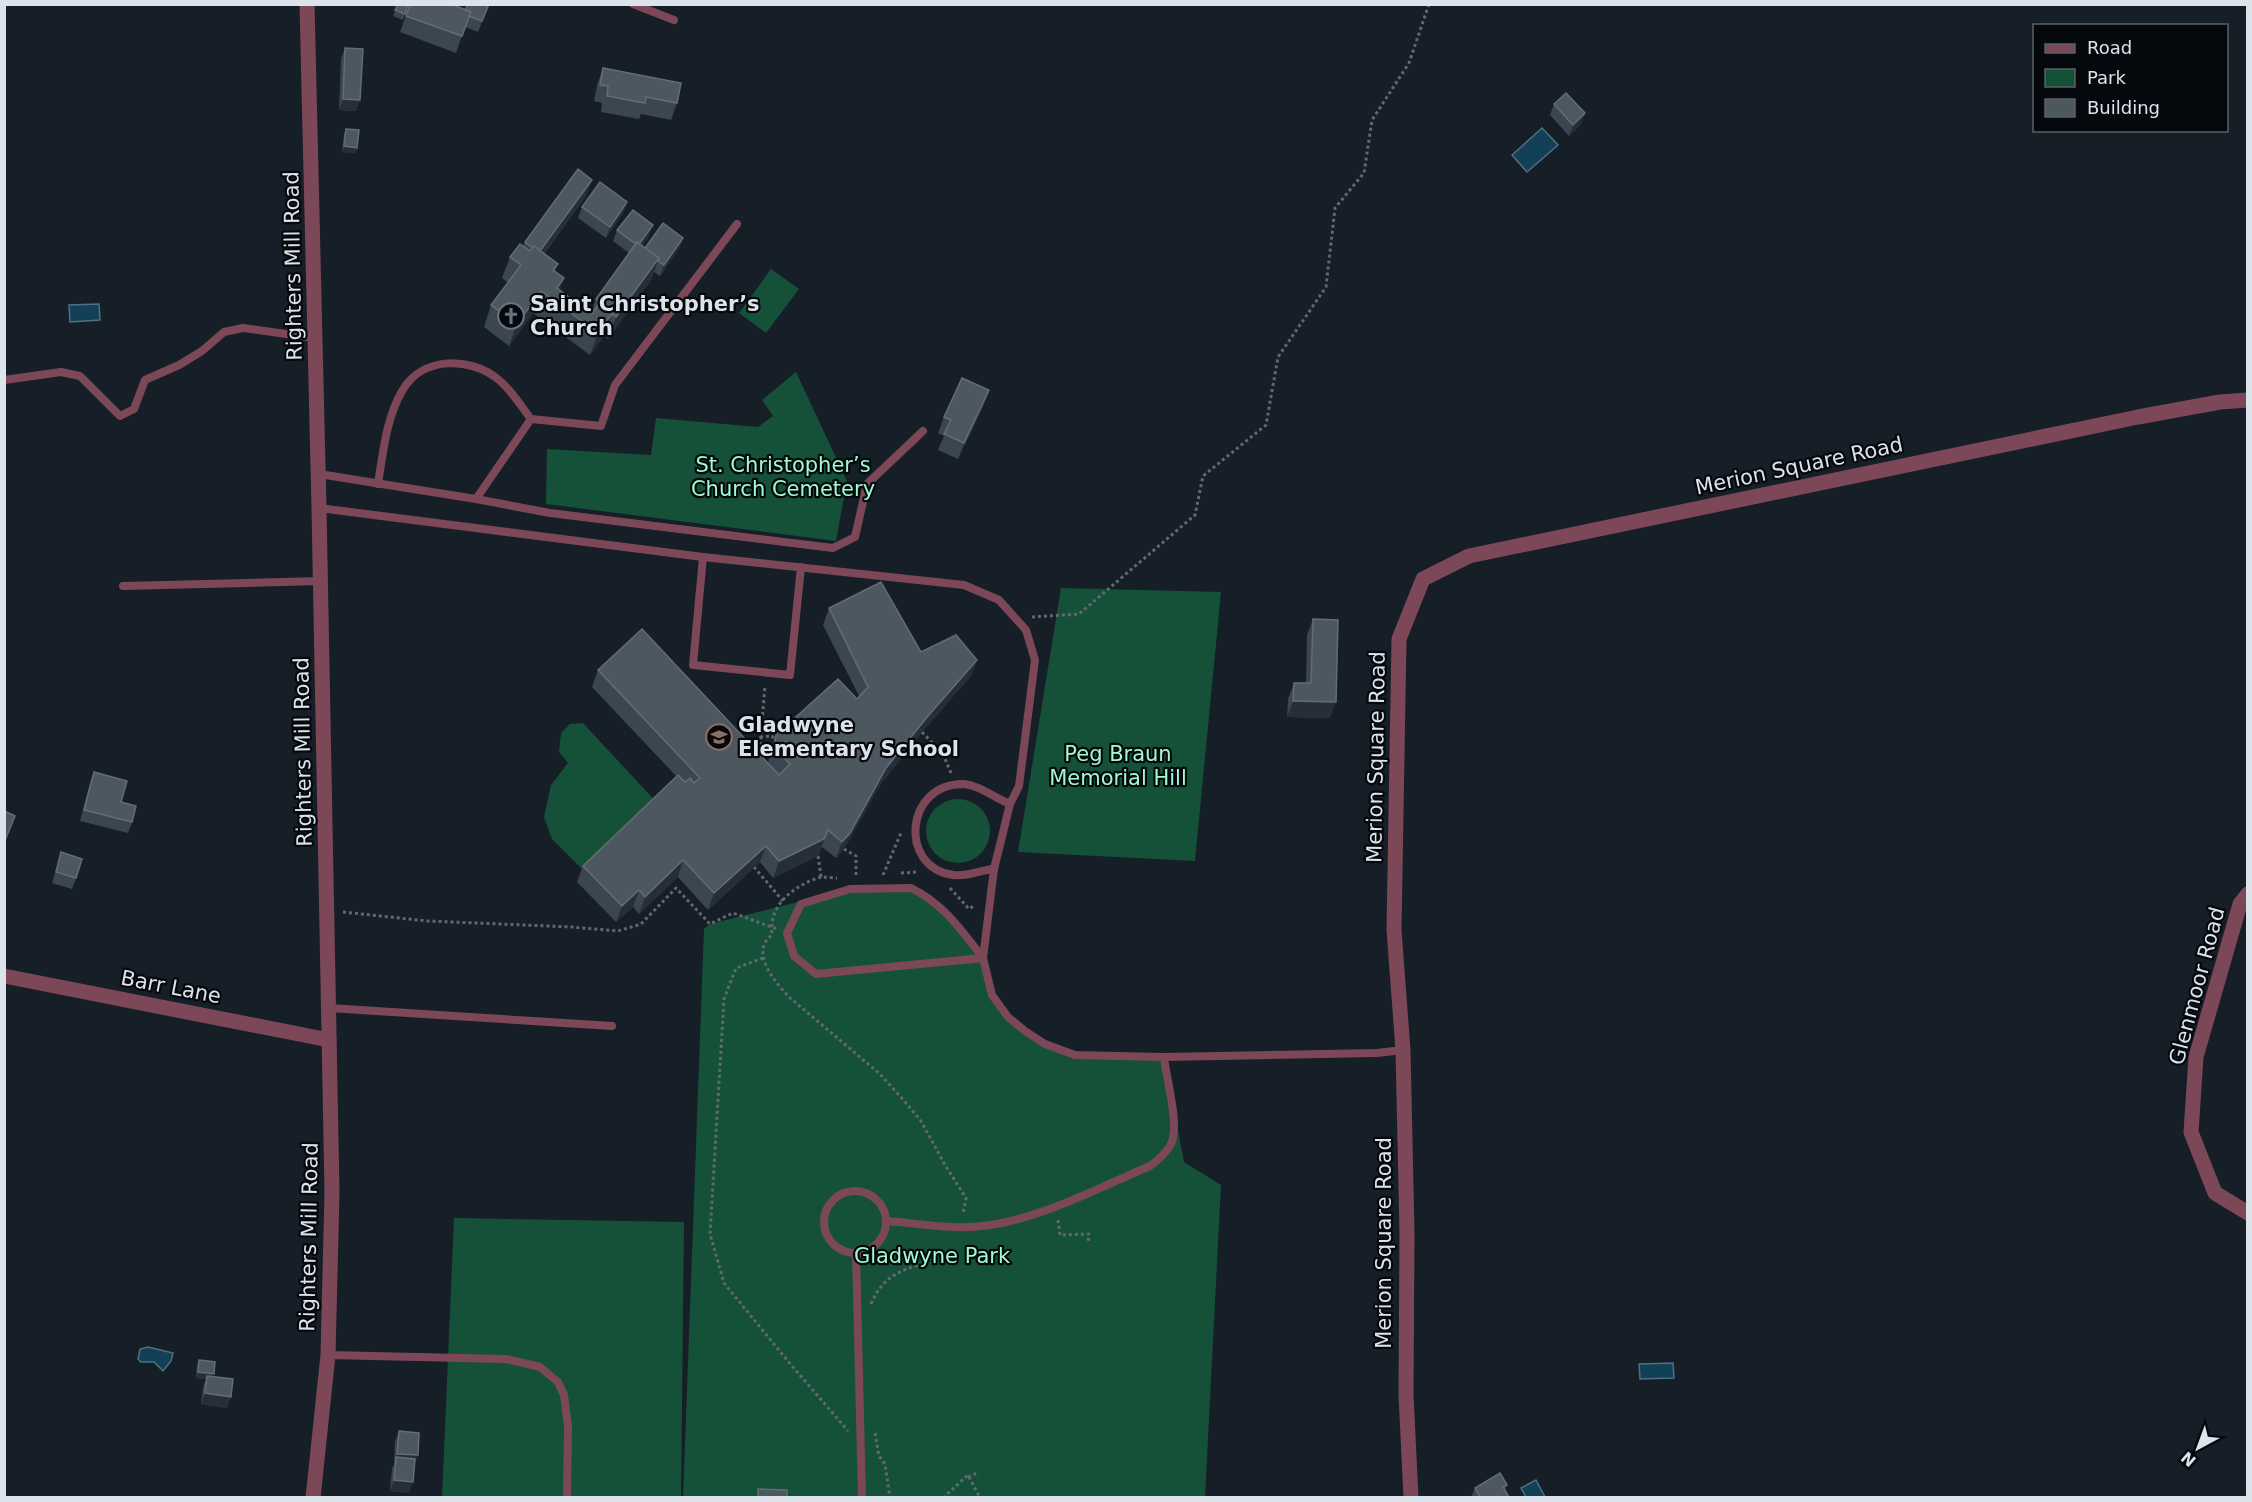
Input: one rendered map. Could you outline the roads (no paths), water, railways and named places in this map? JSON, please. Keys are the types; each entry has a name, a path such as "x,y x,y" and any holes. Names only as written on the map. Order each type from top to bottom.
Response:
{"street":[{"name":"Righters Mill Road","path":"307,4 319,474 332,1192 328,1355 313,1497"},
{"name":"Merion Square Road","path":"1411,1497 1406,1395 1407,1233 1403,1050 1394,930 1399,639 1423,579 1469,556 2138,417 2220,402 2247,400"},
{"name":"Glenmoor Road","path":"2247,894 2240,904 2196,1057 2191,1132 2215,1193 2247,1213"},
{"name":"Barr Lane","path":"4,976 329,1040"}],"lane":[{"path":"633,4 675,20"},
{"path":"378,484 392,412 405,386 423,369 455,363 491,374 508,389 531,419 601,426 615,385 737,224"},
{"path":"4,380 61,372 80,376 120,416 134,410 145,380 186,361 224,332 243,328 315,338"},
{"path":"476,499 531,419"},
{"path":"319,474 550,513 833,548 855,537 867,484 923,431"},
{"path":"319,508 703,557 964,585 999,600 1026,630 1035,660 1018,786 1010,804 994,869 982,958"},
{"path":"703,557 693,665 790,675 801,567"},
{"path":"123,586 321,581"},
{"path":"994,869 968,875 952,875 938,870 926,860 918,846 915,831 917,815 930,796 950,785 966,784 1010,804"},
{"path":"982,958 816,974 794,956 787,933 801,904 850,889 911,888 930,897 951,917 982,958 992,995 1008,1017 1045,1044 1075,1055 1377,1053 1403,1050"},
{"path":"329,1008 612,1026"},
{"path":"886,1221 960,1227 983,1226 1031,1215 1150,1166 1163,1156 1171,1144 1175,1131 1164,1056"},
{"path":"851,1192 867,1194 880,1205 886,1221 881,1239 874,1246 856,1253 840,1249 833,1244 825,1229 826,1212 836,1198 851,1192"},
{"path":"856,1253 862,1497"},
{"path":"328,1355 506,1359 540,1366 558,1382 564,1395 568,1426 567,1497"}],"water":[{"path":"1542,128 1558,145 1527,172 1512,155"},
{"path":"99,304 100,320 70,322 69,305"},
{"path":"148,1347 173,1353 171,1361 163,1371 154,1362 141,1362 138,1359 140,1349"},
{"path":"1673,1363 1674,1378 1640,1379 1639,1364"},
{"path":"1536,1480 1545,1497 1526,1497 1521,1488"}],"place":[{"name":"Saint Christopher’s Church","path":"511,316"},
{"name":"Gladwyne Elementary School","path":"719,737"}],"park label":[{"name":"St. Christopher’s Church Cemetery","path":"783,477"},
{"name":"Peg Braun Memorial Hill","path":"1118,766"},
{"name":"Gladwyne Park","path":"932,1256"}]}
